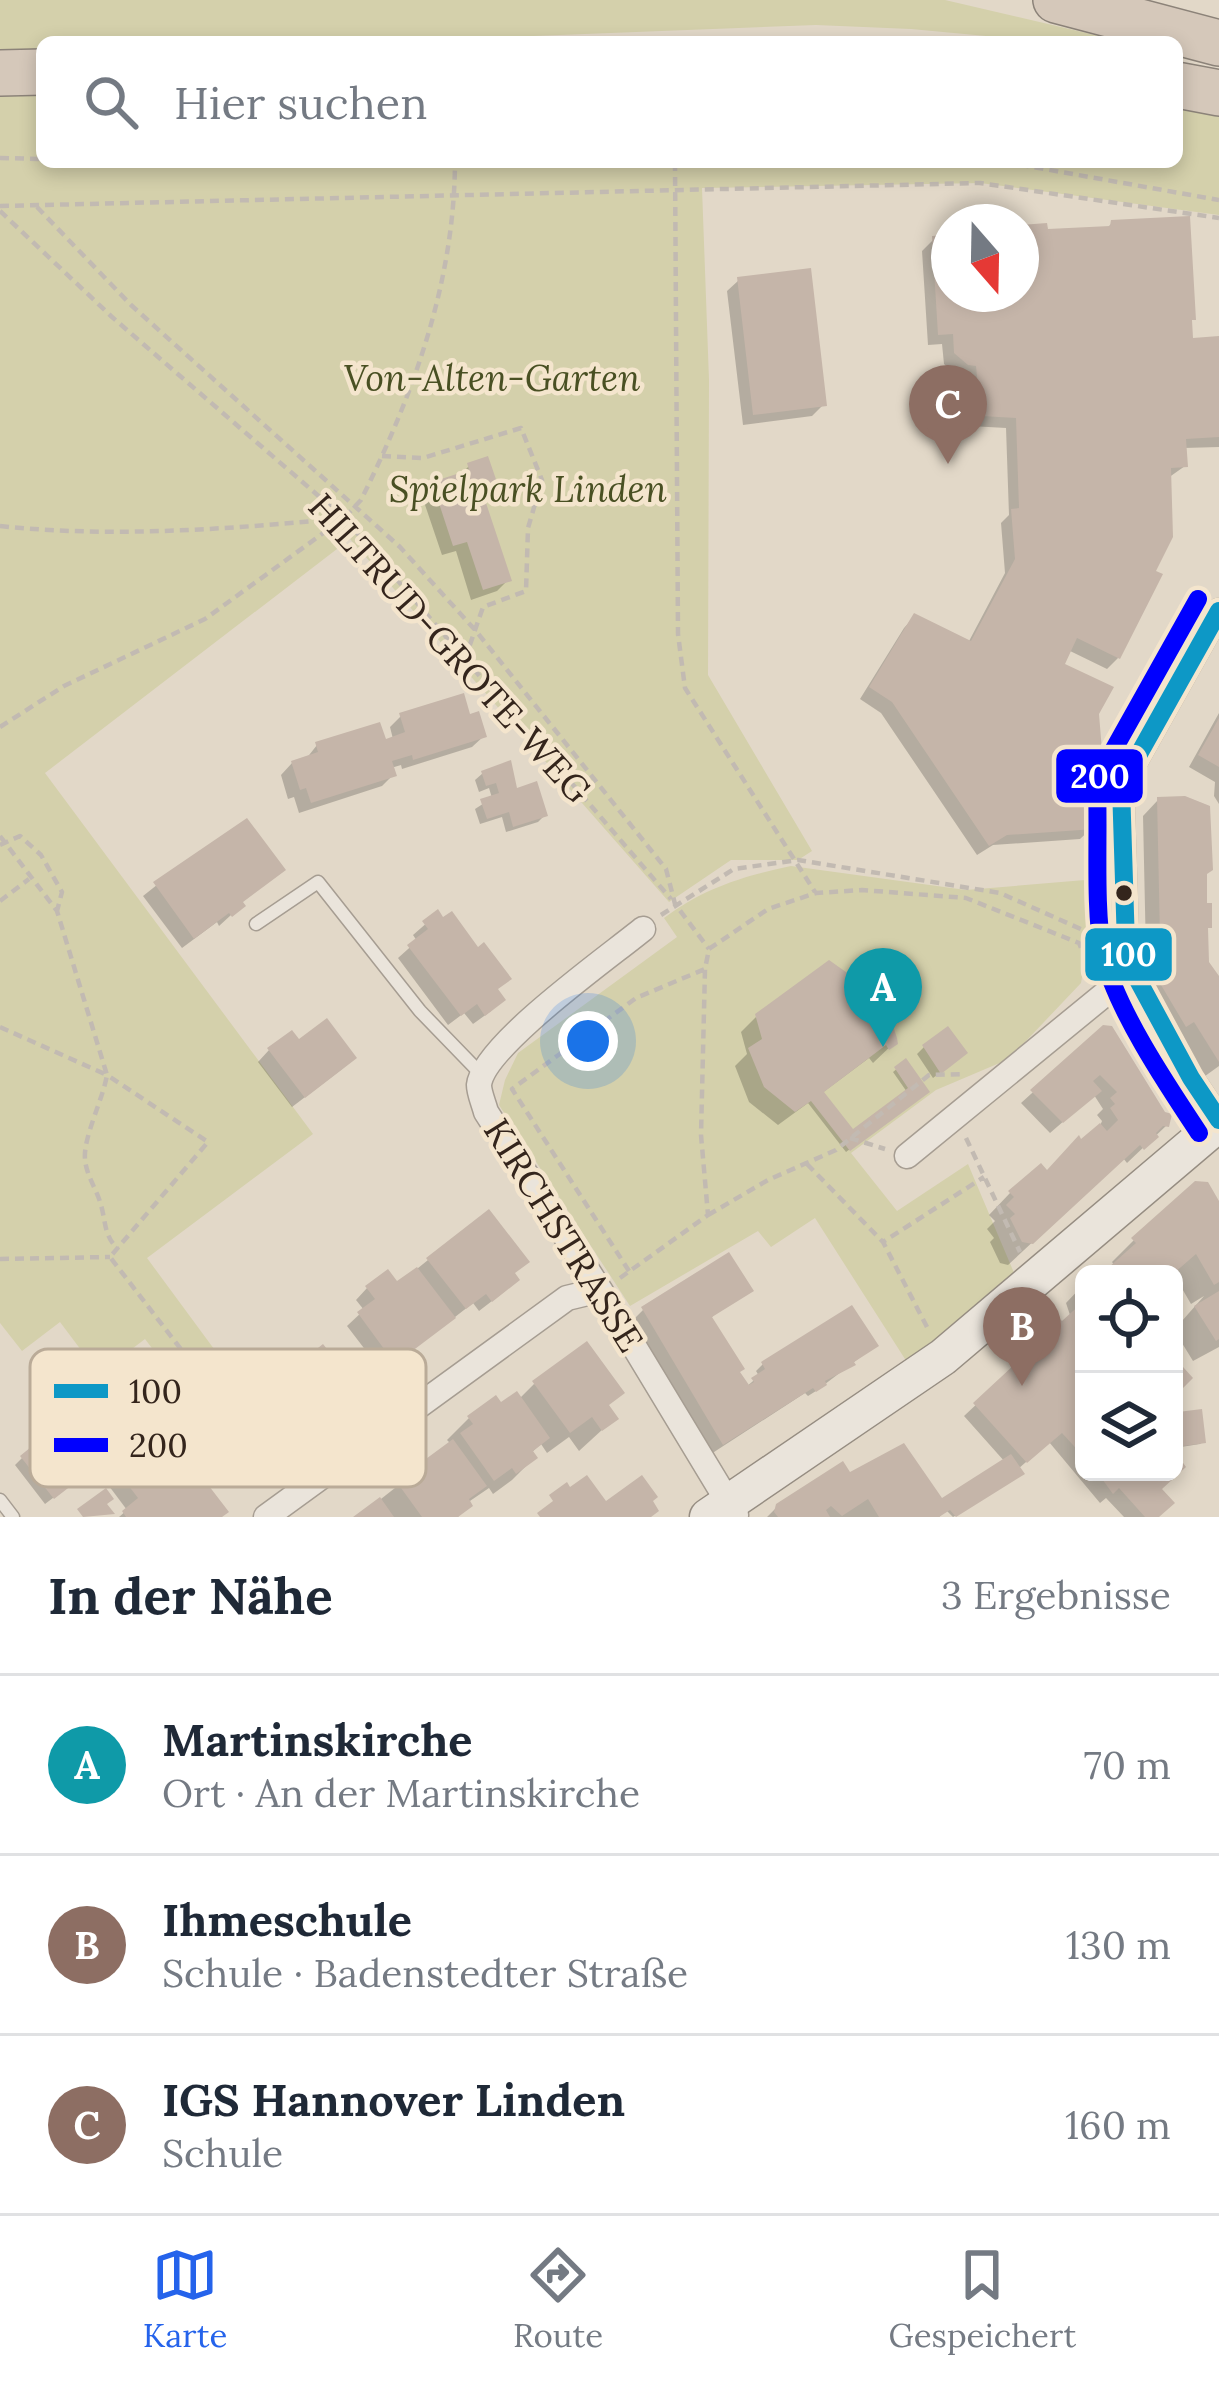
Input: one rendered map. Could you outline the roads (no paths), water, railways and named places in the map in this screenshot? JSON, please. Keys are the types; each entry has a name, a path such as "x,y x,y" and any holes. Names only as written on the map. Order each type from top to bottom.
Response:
{"highway":[{"path":"1056,0 1219,43"},
{"path":"0,73 36,72"},
{"path":"1183,86 1219,93"}],"street":[{"path":"724,1512 943,1357 1219,1121 1132,971 1126,945 1121,786 1219,611"},
{"name":"KIRCHSTRASSE","path":"643,929 511,1036 488,1062 479,1086 486,1112 600,1290 724,1512"},
{"path":"907,1156 1132,971"},
{"path":"426,1401 567,1298 600,1290"},
{"path":"266,1517 308,1487"}],"lane":[{"path":"256,924 318,882 420,1012 483,1076"},
{"path":"0,1500 13,1517"}],"place":[{"name":"IGS Hannover Linden","path":"948,464"},
{"name":"Martinskirche","path":"883,1047"},
{"name":"Ihmeschule","path":"1022,1386"}],"park label":[{"name":"Von-Alten-Garten","path":"492,378"},
{"name":"Spielpark Linden","path":"528,489"}]}
